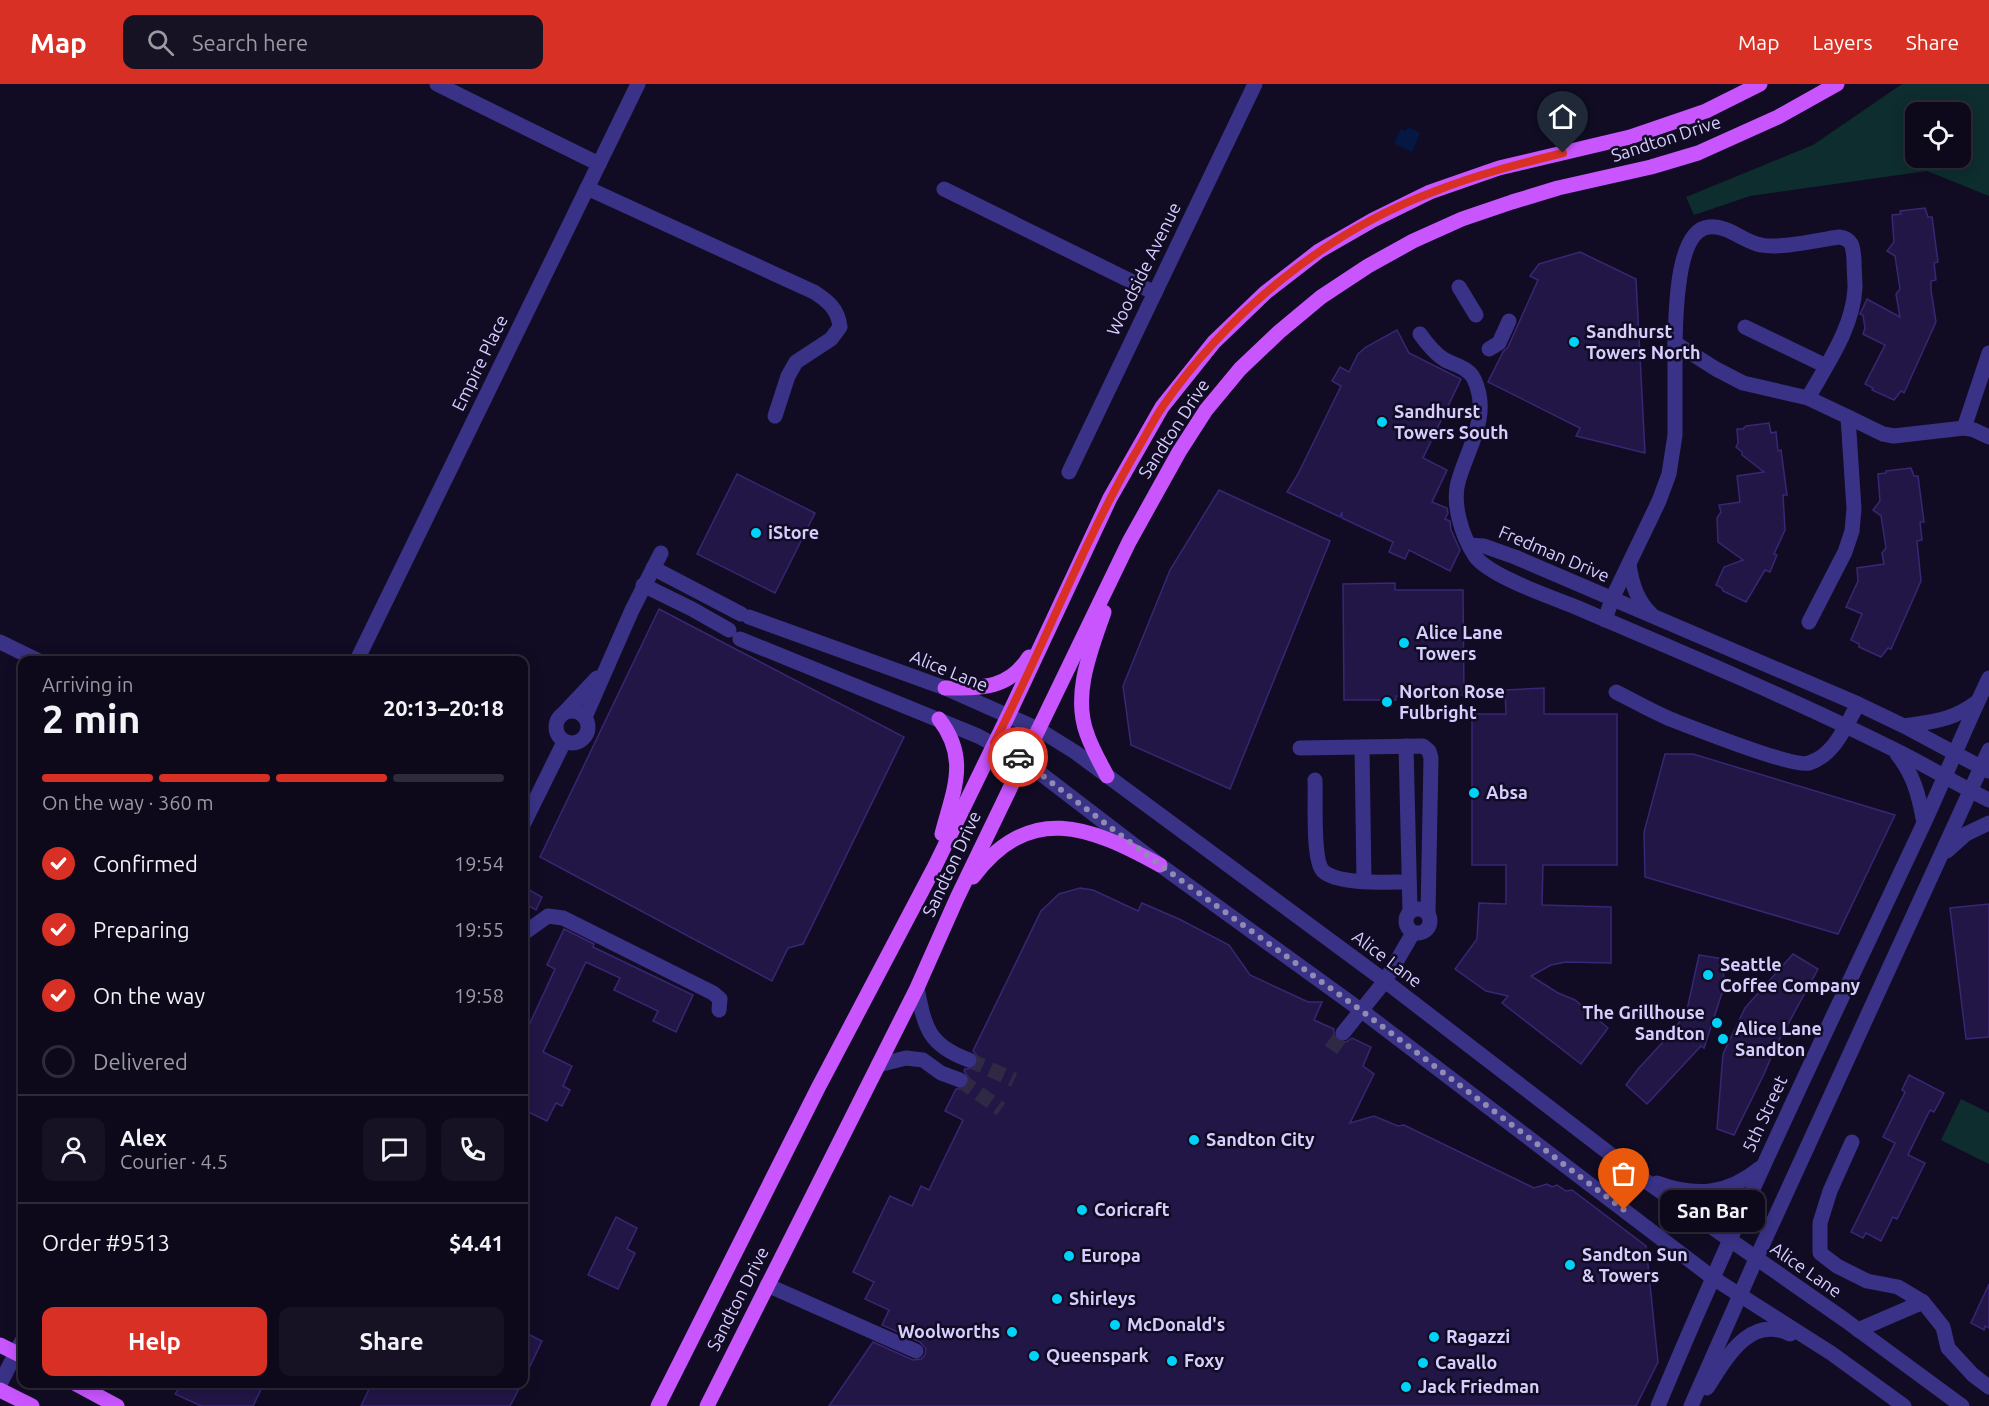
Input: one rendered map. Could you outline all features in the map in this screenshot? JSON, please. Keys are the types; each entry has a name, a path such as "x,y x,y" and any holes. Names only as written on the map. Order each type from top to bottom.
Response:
{"main road":[{"name":"Sandton Drive","path":"658,1406 818,1088 935,866 1110,498 1162,407 1214,342 1265,293 1319,251 1373,220 1430,192 1499,168 1630,137 1706,111 1760,84"},
{"name":"Sandton Drive","path":"707,1406 917,988 957,897 1129,542 1179,452 1206,410 1240,369 1321,297 1368,266 1413,241 1472,215 1558,188 1651,167 1698,153 1778,117 1837,84"},
{"path":"1107,776 1086,733 1082,712 1082,688 1088,660 1129,542"},
{"path":"945,688 988,687 1011,677 1022,668 1050,624"},
{"path":"935,866 957,781 958,766 948,730 939,720"},
{"path":"957,897 998,848 1016,836 1031,830 1057,827 1079,830 1126,846 1160,865"},
{"path":"0,1345 18,1349"},
{"path":"83,1388 117,1406"},
{"path":"0,1390 32,1406"}],"street":[{"path":"437,84 599,164"},
{"name":"Empire Place","path":"359,656 638,84"},
{"name":"Woodside Avenue","path":"1069,472 1255,84"},
{"path":"587,188 814,292 830,302 839,317 840,327 831,339 796,362 788,376 775,416"},
{"path":"944,189 1155,293"},
{"path":"1605,620 1669,474 1675,435 1677,289 1684,260 1695,234 1707,227 1722,228 1760,245 1775,246 1839,237 1847,238 1852,244 1855,288 1852,310 1847,327 1808,398"},
{"path":"1460,287 1476,315"},
{"path":"1489,349 1498,343 1509,321"},
{"path":"1745,327 1826,366"},
{"path":"1420,334 1430,348 1473,376 1478,388 1481,415 1475,441 1458,481 1457,497 1464,538 1469,545"},
{"path":"1675,343 1743,383 1808,398 1883,434 1894,436 1964,428 1989,436"},
{"path":"1964,428 1989,353"},
{"path":"1809,622 1845,552 1852,531 1854,508 1848,417"},
{"name":"Fredman Drive","path":"1469,545 1484,546 1515,557 1858,704 1985,770"},
{"name":"Fredman Drive","path":"1469,545 1476,558 1506,577 1708,664 1894,749 1989,800"},
{"path":"564,742 575,743 584,738 588,728 585,717 604,670 643,585 661,553"},
{"path":"1629,564 1634,590 1654,617"},
{"name":"Alice Lane","path":"653,568 745,615 945,688 1038,729 1075,752 1385,981 1640,1177 1962,1406"},
{"path":"1559,601 1568,580"},
{"path":"643,585 692,609 734,635 994,743 1023,760 1160,865 1362,1011 1713,1278 1831,1353 1904,1406"},
{"path":"745,615 753,623 752,631 748,637 734,635 730,619 745,615"},
{"path":"0,642 29,656"},
{"path":"564,742 556,730 557,720 604,670"},
{"name":"5th Street","path":"1658,1406 1832,1013 1924,823 1989,678"},
{"path":"1616,692 1668,718 1779,759 1807,764 1821,757 1836,743 1858,704"},
{"path":"1904,726 1943,721 1956,716 1978,700"},
{"path":"564,712 578,712 585,717"},
{"path":"528,815 564,742"},
{"path":"1300,748 1406,746 1427,748 1431,758 1428,914 1430,922 1428,929 1421,933 1413,933 1405,923 1410,911 1406,746"},
{"path":"1362,747 1368,881"},
{"path":"1894,749 1914,778 1924,823"},
{"path":"1691,1406 1756,1259 1942,856 1969,790 1985,770 1989,750"},
{"path":"1315,780 1317,859 1323,871 1337,878 1409,882"},
{"path":"1942,856 1966,834 1989,823"},
{"path":"1410,911 1418,908 1428,914"},
{"path":"528,930 548,916 563,918 713,993 720,999 719,1010"},
{"path":"1343,1033 1385,981 1413,933"},
{"path":"917,988 924,1021 936,1042 954,1054 969,1060"},
{"path":"878,1065 906,1058 923,1060 941,1072 960,1080"},
{"path":"1852,1142 1830,1191 1820,1223 1820,1253 1837,1266 1867,1281 1898,1287 1923,1302 1942,1327 1948,1348 1973,1376 1989,1387"},
{"path":"1640,1177 1672,1188 1696,1192 1714,1191 1746,1179 1763,1165"},
{"path":"767,1285 916,1351"},
{"path":"1858,1330 1923,1302"},
{"path":"1696,1406 1733,1350 1743,1340 1758,1331 1769,1328 1782,1330 1819,1350 1831,1353"},
{"path":"0,1384 18,1355"}],"green space":[{"path":"1902,84 1989,84 1989,196 1927,171 1750,196 1694,215 1686,197 1813,145"},
{"path":"1961,1099 1989,1113 1989,1164 1941,1140"}],"water":[{"path":"1408,127 1420,133 1412,152 1394,143 1401,129 1406,131"}],"building":[{"path":"1925,208 1928,217 1932,217 1938,262 1934,263 1936,280 1931,281 1936,322 1904,393 1901,391 1894,400 1872,390 1873,388 1865,384 1885,345 1863,334 1865,328 1863,315 1860,314 1867,299 1900,317 1896,294 1900,289 1895,256 1887,251 1894,242 1892,215 1901,214 1900,211"},
{"name":"Sandhurst Towers North","path":"1580,252 1636,279 1645,453 1576,436 1580,428 1488,382 1503,352 1508,347 1538,280 1530,276 1539,264"},
{"name":"Sandhurst Towers South","path":"1397,330 1409,353 1461,379 1423,458 1447,470 1432,502 1447,508 1448,513 1445,519 1450,521 1451,530 1460,550 1450,571 1409,550 1405,559 1389,552 1393,542 1342,518 1342,512 1340,517 1287,492 1341,386 1332,381 1340,367 1349,372 1358,354 1366,347"},
{"path":"1769,423 1771,433 1776,432 1778,451 1781,450 1787,495 1783,495 1785,530 1774,554 1777,555 1770,572 1765,570 1746,602 1716,585 1724,567 1743,560 1718,542 1717,518 1721,512 1719,505 1740,502 1737,476 1764,472 1742,455 1736,447 1737,429"},
{"path":"1911,468 1914,476 1918,476 1924,522 1920,522 1922,540 1917,541 1921,581 1891,649 1888,648 1881,657 1859,647 1859,644 1851,640 1862,614 1846,607 1858,581 1857,568 1884,564 1882,553 1886,548 1881,516 1873,510 1880,501 1878,474"},
{"name":"iStore","path":"737,474 815,513 775,593 697,554"},
{"path":"1219,490 1330,541 1230,789 1131,745 1123,686 1170,570"},
{"name":"Alice Lane Towers","path":"1395,583 1395,590 1463,590 1464,695 1396,696 1396,700 1344,700 1343,584"},
{"path":"659,609 904,737 803,944 788,948 772,981 540,857"},
{"path":"1544,688 1544,714 1617,714 1617,865 1543,865 1542,905 1611,907 1611,963 1566,962 1551,965 1531,976 1558,993 1575,1000 1608,1028 1581,1064 1502,1003 1508,996 1486,991 1455,969 1477,939 1479,903 1506,904 1506,865 1472,865 1472,714 1506,714 1505,690"},
{"path":"1665,754 1693,754 1895,815 1838,934 1645,877 1644,832"},
{"name":"Sandton City","path":"1080,888 1093,890 1138,911 1142,903 1179,919 1229,945 1250,975 1308,1002 1322,1002 1314,1020 1334,1029 1337,1041 1346,1042 1352,1038 1371,1047 1363,1066 1374,1074 1350,1123 1374,1116 1398,1126 1404,1125 1534,1188 1547,1184 1552,1187 1557,1185 1566,1191 1572,1190 1646,1246 1658,1362 1636,1406 829,1406 873,1342 913,1360 921,1359 925,1355 926,1349 920,1342 882,1325 889,1310 865,1299 874,1282 853,1272 890,1196 912,1206 921,1186 929,1190 963,1120 945,1111 956,1089 962,1089 969,1084 969,1078 964,1071 978,1064 979,1058 973,1051 1041,911 1059,894"},
{"path":"528,889 542,897 536,910 528,905"},
{"path":"1989,904 1989,1037 1966,1039 1950,908"},
{"path":"564,929 594,944 593,947 693,995 676,1032 653,1021 658,1011 614,990 620,978 586,962 543,1052 572,1066 563,1086 570,1090 562,1106 556,1103 547,1121 528,1112 528,1027 555,969 547,965"},
{"path":"1793,954 1818,969 1775,1048 1734,1135 1717,1129 1723,1054 1745,1008"},
{"path":"1699,955 1723,959 1724,987 1704,1048 1701,1046 1647,1104 1626,1085 1674,1030 1687,1010"},
{"path":"1909,1075 1944,1093 1934,1112 1930,1110 1908,1155 1925,1163 1897,1219 1893,1217 1881,1241 1866,1233 1863,1238 1851,1232 1895,1143 1883,1137 1905,1092 1902,1090"},
{"path":"616,1217 637,1228 627,1249 635,1253 618,1289 588,1275"},
{"path":"1989,1284 1989,1328 1985,1326 1984,1330 1971,1323"},
{"path":"528,1334 542,1341 528,1371"},
{"path":"179,1388 262,1388 253,1406 201,1406 175,1394"},
{"path":"370,1388 519,1388 510,1406 361,1406"}],"tunnel":[{"path":"1331,1050 1343,1033"},
{"path":"969,1060 1014,1080"},
{"path":"960,1080 1001,1109"}],"way so far":[{"path":"1018,757 1160,865 1362,1011 1624,1210"}],"place":[{"name":"Sandhurst Towers North","path":"1574,342"},
{"name":"Sandhurst Towers South","path":"1382,422"},
{"name":"iStore","path":"756,533"},
{"name":"Alice Lane Towers","path":"1404,643"},
{"name":"Norton Rose Fulbright","path":"1387,702"},
{"name":"Absa","path":"1474,793"},
{"name":"Seattle Coffee Company","path":"1708,975"},
{"name":"The Grillhouse Sandton","path":"1717,1023"},
{"name":"Alice Lane Sandton","path":"1723,1039"},
{"name":"Sandton City","path":"1194,1140"},
{"name":"Coricraft","path":"1082,1210"},
{"name":"San Bar","path":"1624,1210"},
{"name":"Europa","path":"1069,1256"},
{"name":"Sandton Sun & Towers","path":"1570,1265"},
{"name":"Shirleys","path":"1057,1299"},
{"name":"McDonald's","path":"1115,1325"},
{"name":"Woolworths","path":"1012,1332"},
{"name":"Ragazzi","path":"1434,1337"},
{"name":"Queenspark","path":"1034,1356"},
{"name":"Foxy","path":"1172,1361"},
{"name":"Cavallo","path":"1423,1363"},
{"name":"Jack Friedman","path":"1406,1387"}],"route":[{"path":"1018,757 994,743 1050,624 1110,498 1162,407 1214,342 1265,293 1319,251 1373,220 1430,192 1499,168 1563,153"}]}
